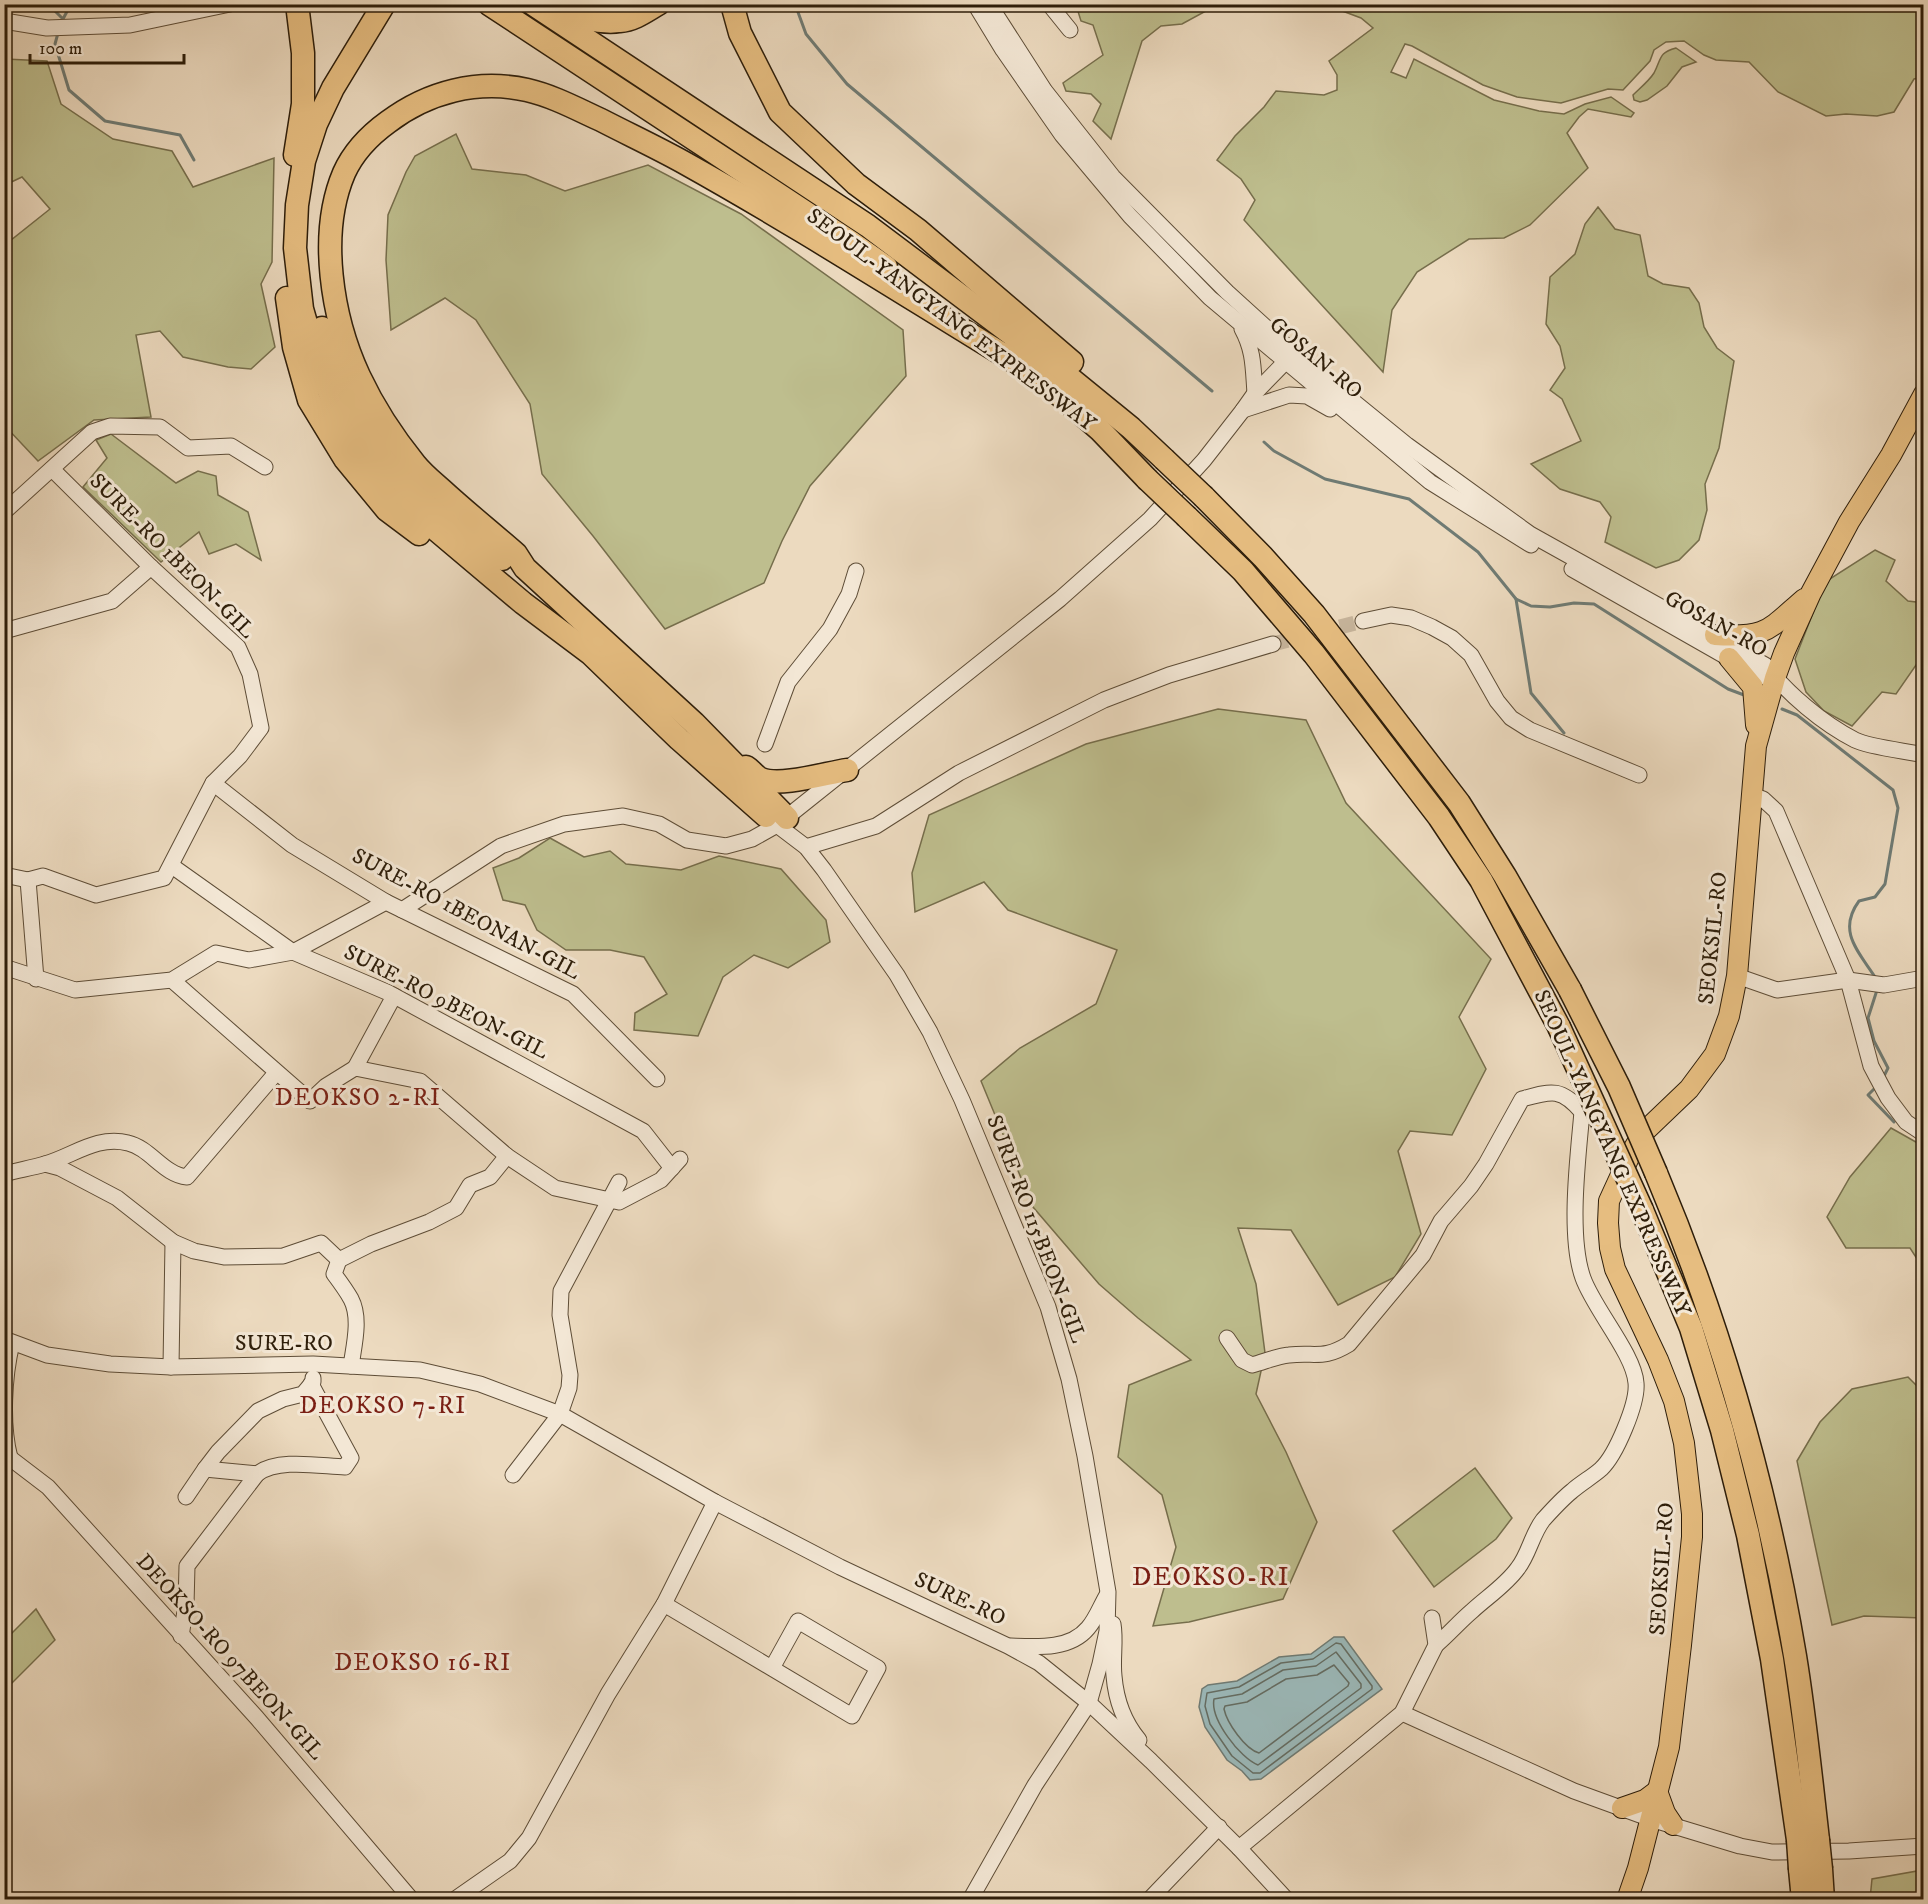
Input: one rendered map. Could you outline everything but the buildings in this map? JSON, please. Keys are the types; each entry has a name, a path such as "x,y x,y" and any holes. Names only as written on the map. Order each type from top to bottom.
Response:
{"highway":[{"path":"297,4 303,53 303,104 287,215 286,293 294,347 309,400 345,459 387,510 452,558 523,603"},
{"path":"384,4 333,88 316,124 304,161 297,206 295,248 302,309 318,365 335,406 357,450 377,477 402,501 523,603 591,654 679,739 782,821"},
{"path":"400,4 350,85 328,128 317,163 309,203 309,244 315,303 329,350 346,392 374,443 403,482 442,516 493,553 525,568"},
{"name":"SEOUL-YANGYANG EXPRESSWAY","path":"489,4 852,243 1055,392 1100,430 1243,572 1314,654 1439,817 1481,880 1559,1027 1642,1210 1691,1328 1722,1430 1748,1535 1808,1840"},
{"name":"SEOUL-YANGYANG EXPRESSWAY","path":"533,4 868,226 1047,361 1131,428 1204,497 1263,557 1314,614 1459,803 1505,876 1570,990 1619,1087 1686,1246 1732,1380 1773,1542 1795,1656 1811,1869 1823,1899"},
{"path":"549,4 587,19 619,21 639,16 658,4"},
{"path":"732,4 740,33 780,112 856,184 918,230 1075,365 1131,428"},
{"path":"782,821 719,748 525,568 516,554 417,467 387,427 358,375 337,308 330,265 330,227 345,173 374,133 397,115 429,97 459,89 489,86 526,90 565,103 656,147 747,198 1015,362"},
{"path":"719,748 731,753 760,779 797,780 847,770"},
{"name":"SEOUL-YANGYANG EXPRESSWAY","path":"1803,1899 1811,1869"}],"main road":[{"name":"SEOKSIL-RO","path":"1627,1899 1638,1868 1669,1747 1687,1591 1692,1514 1685,1454 1674,1401 1658,1360 1615,1269 1610,1248 1609,1201 1630,1153 1643,1133 1689,1089 1714,1054 1729,1016 1737,976 1756,746 1775,678 1811,593 1849,522 1891,455 1923,394"},
{"path":"1715,635 1739,636 1762,633 1776,624 1811,593"},
{"path":"1729,658 1753,687 1756,746"},
{"path":"1622,1808 1645,1800 1657,1791 1665,1813 1674,1825"}],"street":[{"path":"4,21 47,28 130,25 230,4"},
{"name":"GOSAN-RO","path":"975,4 1003,50 1062,135 1130,216 1210,298 1238,322 1530,534 1715,635 1765,665 1775,678"},
{"name":"GOSAN-RO","path":"989,4 1045,91 1113,177 1290,358 1360,425 1430,482 1511,534 1760,676 1775,678"},
{"path":"1049,4 1070,30"},
{"path":"1238,322 1248,341 1253,358 1255,393"},
{"path":"402,910 501,846 564,825 623,816 658,824 687,840 726,846 752,839 782,821 1060,598 1150,519 1204,460 1255,393 1290,358"},
{"path":"1243,410 1289,395 1307,396 1360,425"},
{"path":"4,512 92,432 110,426 160,427 188,448 231,447 265,467"},
{"name":"SURE-RO 1BEON-GIL","path":"4,875 28,880 43,876 96,895 164,878 213,783 240,756 261,728 250,674 238,647 151,567 52,469"},
{"path":"4,631 112,601 151,567"},
{"path":"765,744 788,682 830,629 849,594 856,571"},
{"path":"1363,621 1391,615 1412,618 1452,638 1471,655 1497,701 1511,718 1530,730 1639,775"},
{"path":"806,847 876,826 958,773 1104,699 1169,675 1273,644"},
{"path":"1775,678 1822,718 1857,741 1923,755"},
{"name":"SURE-RO 1BEONAN-GIL","path":"213,783 292,845 386,902 573,994 657,1079"},
{"path":"1752,795 1763,799 1776,811 1848,980 1871,1066 1888,1098 1906,1122 1923,1134"},
{"name":"SURE-RO 115BEON-GIL","path":"782,821 806,847 897,975 930,1032 962,1100 1048,1307 1069,1379 1108,1594 1107,1631 1089,1703 1035,1785 970,1899"},
{"name":"SURE-RO 9BEON-GIL","path":"171,866 292,952 394,996 643,1131 676,1163 661,1180 619,1202 608,1199"},
{"path":"28,880 36,979"},
{"path":"4,967 75,990 172,980 216,953 249,960 292,952 386,902"},
{"path":"1737,976 1777,990 1848,980 1884,985 1923,978"},
{"path":"172,980 310,1101 326,1086 355,1068 394,996"},
{"path":"355,1068 420,1081 507,1156 555,1188 608,1199"},
{"path":"4,1174 45,1164 75,1153 93,1143 111,1140 130,1143 166,1168 187,1177 276,1073"},
{"path":"1227,1338 1242,1360 1252,1365 1288,1355 1320,1356 1335,1353 1349,1344 1423,1255 1441,1221 1471,1186 1486,1164 1522,1099 1549,1092 1559,1093 1572,1100 1582,1112 1606,1124 1622,1149 1630,1153"},
{"path":"1239,1848 1402,1713 1436,1645 1451,1633 1469,1613 1508,1581 1528,1554 1541,1522 1571,1491 1602,1468 1618,1442 1636,1397 1636,1380 1631,1363 1593,1300 1583,1278 1577,1256 1575,1233 1582,1112"},
{"path":"351,1366 356,1326 352,1300 334,1274 339,1260 371,1244 456,1209 470,1185 490,1177 507,1156"},
{"path":"45,1164 60,1168 117,1198 173,1242 194,1251 224,1257 283,1256 321,1243 339,1260"},
{"path":"513,1475 560,1414 569,1388 570,1375 560,1315 561,1291 619,1182"},
{"path":"171,1366 173,1242"},
{"path":"7,1453 8,1341"},
{"name":"SURE-RO","path":"8,1341 57,1357 110,1364 171,1366 313,1364 420,1370 480,1384 560,1414 715,1502 877,1586 1008,1646 1039,1663 1089,1703 1151,1761 1219,1827 1287,1899"},
{"path":"186,1497 218,1452 258,1411 283,1399 303,1394 313,1382 313,1364"},
{"path":"181,1636 186,1605 187,1566 257,1473 266,1467 277,1465 345,1467 351,1458 311,1384"},
{"name":"DEOKSO-RO 97BEON-GIL","path":"7,1453 48,1487 257,1718 412,1899"},
{"path":"206,1469 257,1473"},
{"path":"454,1899 510,1861 529,1838 603,1704 664,1604 715,1502"},
{"path":"1008,1646 1041,1647 1076,1638 1088,1628 1108,1594"},
{"path":"1108,1594 1114,1630 1113,1674 1118,1700 1128,1726 1144,1746 1151,1761"},
{"path":"664,1604 852,1716 878,1668 798,1621 772,1668"},
{"path":"1432,1617 1436,1645"},
{"path":"1402,1713 1574,1791 1651,1819 1740,1846 1772,1852 1849,1851 1923,1846"},
{"path":"1149,1899 1219,1827"}],"green space":[{"path":"1076,5 1923,5 1923,77 1914,79 1894,112 1877,116 1846,114 1826,116 1778,92 1749,62 1716,60 1704,55 1684,41 1666,42 1654,50 1650,61 1623,90 1608,89 1561,103 1517,97 1483,85 1405,44 1391,72 1406,78 1414,59 1494,100 1539,111 1564,114 1585,104 1611,97 1634,113 1631,117 1588,109 1567,133 1588,168 1530,225 1504,238 1469,239 1417,272 1392,310 1383,372 1244,220 1255,200 1241,179 1217,160 1235,136 1264,107 1276,91 1324,95 1337,90 1337,75 1329,61 1373,28 1361,18 1329,6 1215,6 1182,24 1161,26 1142,41 1111,139 1093,121 1101,104 1091,94 1066,91 1063,83 1103,55 1093,25 1081,21"},
{"path":"1676,48 1696,62 1682,67 1667,86 1647,100 1640,102 1634,100 1633,95 1652,76 1663,54"},
{"path":"5,59 47,61 61,104 113,139 172,151 193,187 274,158 272,262 261,284 275,347 251,369 228,367 183,357 160,331 136,335 151,417 94,420 38,461 5,426 4,328 8,326 4,319 4,242 11,240 50,209 22,177 5,185"},
{"path":"456,134 472,169 526,175 565,191 648,165 741,214 903,330 906,376 810,486 764,583 665,629 542,474 530,404 476,320 445,298 391,330 386,260 388,215 415,156"},
{"path":"1598,207 1615,229 1640,235 1648,276 1663,284 1689,288 1699,303 1704,327 1717,348 1734,361 1719,448 1705,484 1707,510 1699,540 1679,560 1656,568 1605,542 1611,517 1600,502 1560,489 1531,464 1581,441 1562,399 1550,390 1565,368 1560,346 1546,324 1550,277 1575,254 1585,224"},
{"path":"111,434 176,483 198,471 216,476 218,495 248,512 261,560 236,544 209,554 199,532 161,562 83,487 107,458 96,440"},
{"path":"1875,550 1895,560 1886,581 1908,601 1924,603 1923,655 1896,694 1882,692 1852,726 1824,711 1806,692 1795,659 1825,582"},
{"path":"1218,709 1306,720 1346,803 1491,959 1459,1017 1486,1069 1452,1135 1410,1131 1398,1151 1421,1234 1395,1277 1338,1305 1291,1230 1238,1228 1256,1284 1265,1353 1256,1394 1286,1452 1317,1522 1283,1599 1189,1622 1153,1626 1176,1547 1162,1495 1118,1457 1129,1385 1191,1360 1099,1284 1033,1207 981,1081 1020,1048 1096,1004 1117,950 1008,910 984,882 915,912 912,873 929,815 1086,744"},
{"path":"550,838 584,857 610,851 626,864 681,870 719,856 781,869 826,920 830,942 788,968 754,955 723,977 698,1036 634,1030 635,1013 667,994 644,957 610,950 566,950 537,930 525,905 503,900 493,868 519,858"},
{"path":"1891,1128 1923,1146 1923,1268 1910,1248 1846,1248 1827,1217 1850,1177"},
{"path":"1908,1377 1923,1392 1923,1618 1864,1616 1832,1625 1797,1461 1820,1422 1852,1389"},
{"path":"1475,1468 1512,1518 1496,1539 1434,1587 1393,1531"},
{"path":"36,1609 55,1640 11,1684 5,1678 5,1640"},
{"path":"1923,1870 1923,1899 1870,1899 1872,1879"}],"water":[{"path":"1334,1637 1344,1637 1382,1689 1261,1779 1250,1780 1227,1760 1205,1727 1199,1707 1202,1689 1208,1685 1237,1681 1279,1657 1311,1654"}],"waterway":[{"path":"48,4 63,19 71,4"},
{"path":"795,4 806,34 847,84 1212,391"},
{"path":"58,33 55,44 69,90 105,121 180,135 194,160"},
{"path":"1264,442 1274,451 1325,479 1409,499 1478,552 1516,599 1531,606 1594,604 1728,689 1744,695"},
{"path":"1516,599 1531,693 1564,733"},
{"path":"1782,709 1797,715 1893,790 1898,808 1885,884 1875,897 1859,901 1850,922 1852,940 1875,977"},
{"path":"1877,990 1868,1018 1874,1041 1888,1068 1883,1078"},
{"path":"1875,1088 1868,1095 1894,1122"}],"tunnel":[{"path":"1273,644 1363,621"}],"district":[{"name":"DEOKSO 2-RI","path":"358,1098"},
{"name":"DEOKSO 7-RI","path":"383,1406"},
{"name":"DEOKSO-RI","path":"1211,1577"},
{"name":"DEOKSO 16-RI","path":"423,1663"}]}
